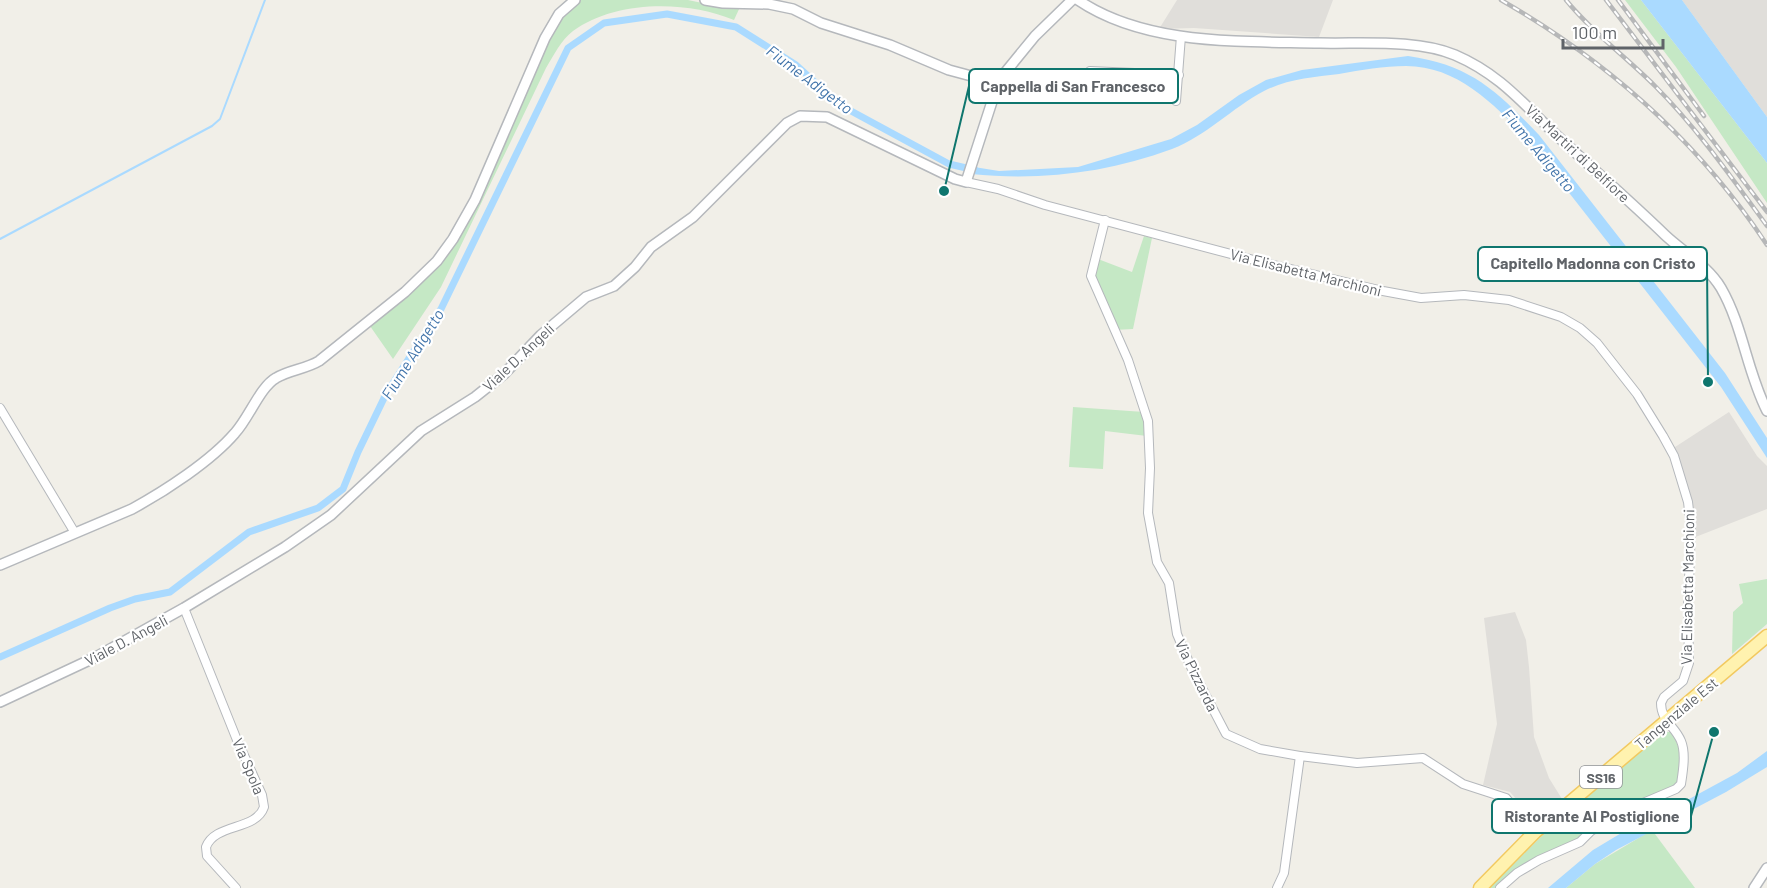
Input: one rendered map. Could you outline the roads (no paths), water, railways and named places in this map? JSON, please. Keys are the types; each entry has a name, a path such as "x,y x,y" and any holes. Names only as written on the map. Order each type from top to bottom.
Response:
{"main road":[{"name":"Tangenziale Est","path":"1480,888 1535,832 1767,636"}],"street":[{"path":"0,565 132,509 199,464 234,435 268,385 276,378 319,362 405,292 437,261 476,200 545,38 559,14 574,0"},
{"path":"705,0 723,3 753,2 793,9 821,23 890,45 949,70 975,77 1001,76 1075,97"},
{"path":"967,179 1001,76 1035,36 1072,0"},
{"name":"Via Martiri di Belfiore","path":"1078,0 1095,12 1124,23 1180,36 1256,41 1418,46 1454,55 1490,73 1514,92 1720,285 1734,313 1753,376 1767,411"},
{"path":"1176,101 1180,36"},
{"path":"1090,71 1179,75"},
{"name":"Viale D. Angeli","path":"0,702 96,657 184,608 285,547 331,515 421,431 475,397 504,374 541,335 586,297 614,286 635,267 651,247 693,217 788,123 800,116 827,117 955,179 967,179"},
{"name":"Via Elisabetta Marchioni","path":"967,179 1105,220 1265,263 1421,298 1464,295 1509,300 1562,317 1580,328 1597,343 1637,394 1674,456 1688,502 1691,527 1688,606 1689,663 1683,681 1664,697 1661,704 1666,722"},
{"name":"Via Pizzarda","path":"1105,220 1090,276 1128,360 1148,421 1150,468 1148,513 1157,562 1168,583 1177,634 1191,667 1226,734 1260,749 1299,756 1357,763 1423,758 1463,784 1506,798 1535,832"},
{"path":"0,408 75,533"},
{"name":"Via Spola","path":"184,608 237,740 262,795 264,807 258,817 212,837 206,847 207,856 236,888"},
{"path":"1500,888 1517,873 1539,860 1580,842 1591,831 1624,811 1676,789 1681,784 1682,746 1680,738 1666,722"},
{"path":"1277,888 1284,873 1299,756"},
{"path":"1754,888 1767,868"}],"water":[{"path":"1641,0 1682,0 1767,117 1767,163"},
{"path":"1408,56 1449,66 1481,82 1510,105 1539,135 1725,373 1767,438 1767,458 1721,387 1527,139 1473,89 1442,72 1398,66 1291,81 1252,98 1196,137 1172,149 1148,157 1073,173 1022,176 971,174 974,167 999,171 1078,167 1171,139 1197,125 1239,95 1266,80 1302,70"},
{"path":"1767,751 1767,767 1726,792 1616,850 1566,888 1548,888 1593,850 1633,826 1737,773"}],"waterway":[{"path":"0,239 212,126 220,119 265,0"},
{"name":"Fiume Adigetto","path":"0,657 110,608 135,599 170,592 249,532 318,508 343,489 386,394 441,309 568,48 604,23 667,14 736,27 796,65 840,105 949,164 975,170"}],"railway":[{"path":"1501,0 1578,50 1648,107 1712,172 1767,245"},
{"path":"1566,0 1670,102 1714,154 1767,226"},
{"path":"1606,0 1767,212"},
{"path":"1618,0 1704,116"}],"place":[{"name":"Cappella di San Francesco","path":"944,191"},
{"name":"Capitello Madonna con Cristo","path":"1708,382"},
{"name":"Ristorante Al Postiglione","path":"1714,732"}]}
